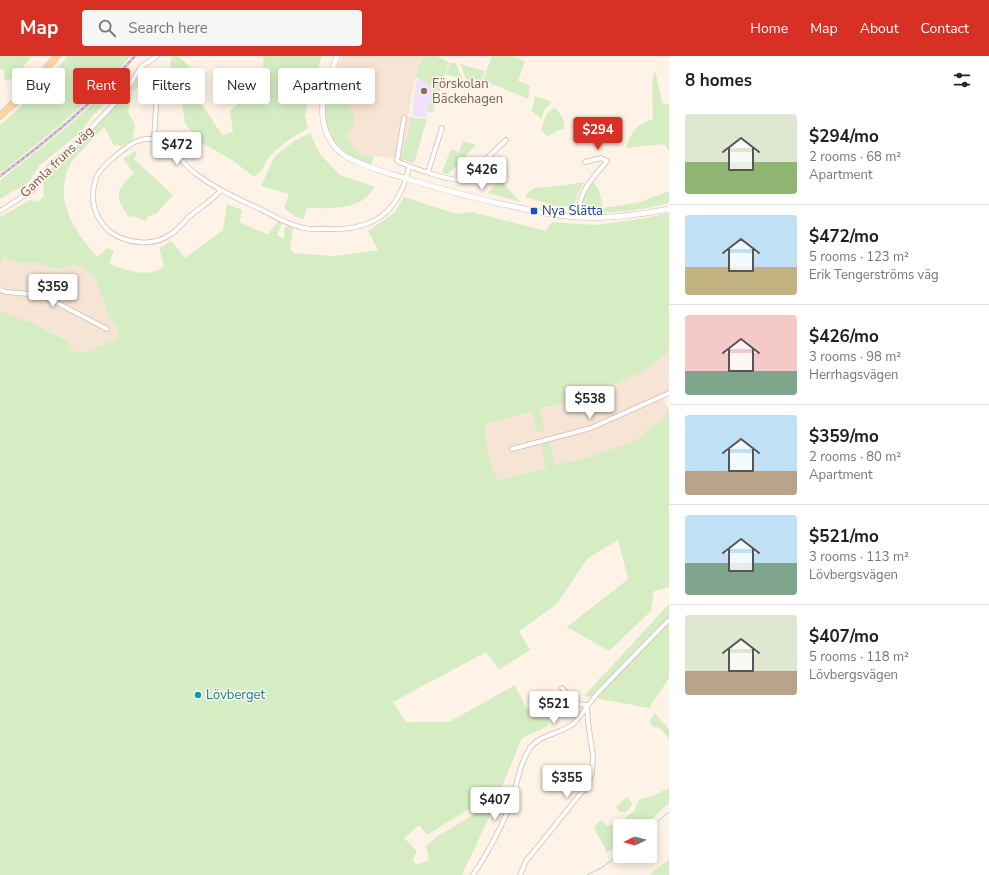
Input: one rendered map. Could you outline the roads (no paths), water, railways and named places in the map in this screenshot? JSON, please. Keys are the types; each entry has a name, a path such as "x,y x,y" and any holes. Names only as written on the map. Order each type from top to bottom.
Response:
{"main road":[{"path":"0,116 29,89 58,56"}],"street":[{"name":"Gamla fruns väg","path":"0,211 32,190 53,163 73,147 113,105 127,89 141,67 157,56"},
{"path":"337,56 324,92 322,107 324,125 330,140 341,153 348,158 362,164 446,191 552,214 577,217 608,218 669,209"},
{"path":"154,139 156,104"},
{"path":"404,118 397,161 410,167 456,181 462,181 506,140"},
{"path":"428,172 442,128"},
{"path":"221,190 216,196 191,215 176,231 151,243 135,242 123,239 112,233 102,223 94,207 93,190 97,176 103,167 132,144 140,140 154,139 171,147 192,172 221,190 295,226 307,229 333,230 350,228 375,220 390,209 397,201 407,179 410,167"},
{"path":"577,217 579,202 583,190 607,161 601,158 584,162"},
{"path":"0,290 6,292 42,294 107,329"},
{"path":"512,449 591,428 669,393"},
{"path":"473,875 488,853 502,824 529,749 537,741 573,724 587,706 669,620"},
{"path":"562,688 577,704 587,706"},
{"path":"520,875 526,861 585,789 589,780 593,766 593,756 587,706"}],"waterway":[{"path":"657,822 669,812"},
{"path":"587,875 603,867 613,859"}],"railway":[{"path":"0,176 87,105 135,56"}],"place":[{"name":"Förskolan Bäckehagen","path":"424,91"},
{"name":"Nya Slätta","path":"534,211"},
{"name":"Lövberget","path":"198,695"}]}
